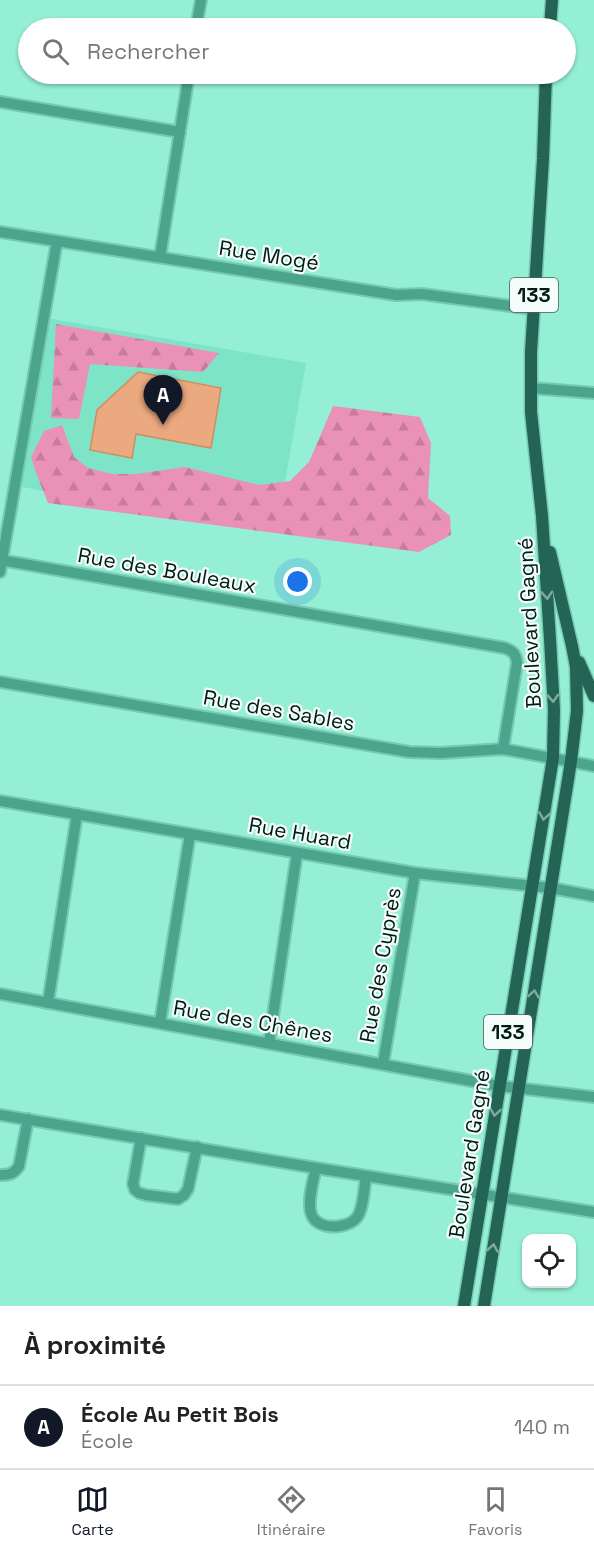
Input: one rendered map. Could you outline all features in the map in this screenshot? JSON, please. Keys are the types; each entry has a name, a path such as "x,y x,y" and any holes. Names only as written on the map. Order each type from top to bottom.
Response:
{"main road":[{"path":"551,18 552,0"},
{"name":"133","path":"542,516 532,422 531,352 546,84"},
{"name":"Boulevard Gagné","path":"484,1306 577,711 576,667 542,516"},
{"name":"Boulevard Gagné","path":"464,1306 553,758 554,710 542,516"},
{"path":"572,646 594,696"}],"street":[{"path":"198,18 201,0"},
{"path":"160,258 187,84"},
{"path":"0,102 180,132"},
{"name":"Rue Mogé","path":"0,232 396,295 422,294 533,309"},
{"path":"1,564 57,241"},
{"path":"531,388 594,393"},
{"name":"Rue des Bouleaux","path":"1,564 504,648 512,651 517,663 503,749"},
{"name":"Rue des Sables","path":"0,682 409,752 441,753 503,749 594,766"},
{"name":"Rue Huard","path":"0,801 415,873 551,888 594,896"},
{"path":"48,1003 77,814"},
{"path":"160,1023 190,834"},
{"path":"269,1043 297,853"},
{"name":"Rue des Cyprès","path":"382,1064 415,873"},
{"name":"Rue des Chênes","path":"0,994 499,1086 594,1097"},
{"path":"0,1114 366,1177 594,1212"},
{"path":"0,1175 9,1175 19,1166 28,1119"},
{"path":"141,1138 133,1184 139,1193 151,1197 178,1199 184,1195 188,1189 197,1147"},
{"path":"316,1168 310,1210 314,1219 322,1224 335,1227 346,1226 355,1221 360,1213 366,1177"}],"shaded area":[{"path":"47,318 306,363 276,532 22,487"}],"green space":[{"path":"56,324 219,353 203,372 90,364 79,419 51,418"},
{"path":"333,406 420,417 431,443 428,498 450,516 451,535 419,552 48,503 31,457 44,431 62,425 74,457 88,468 112,474 136,474 185,467 259,485 290,481 309,462"}],"building":[{"path":"138,372 221,388 211,448 136,434 132,458 90,450 97,410"}],"place":[{"name":"École Au Petit Bois","path":"163,425"}]}
